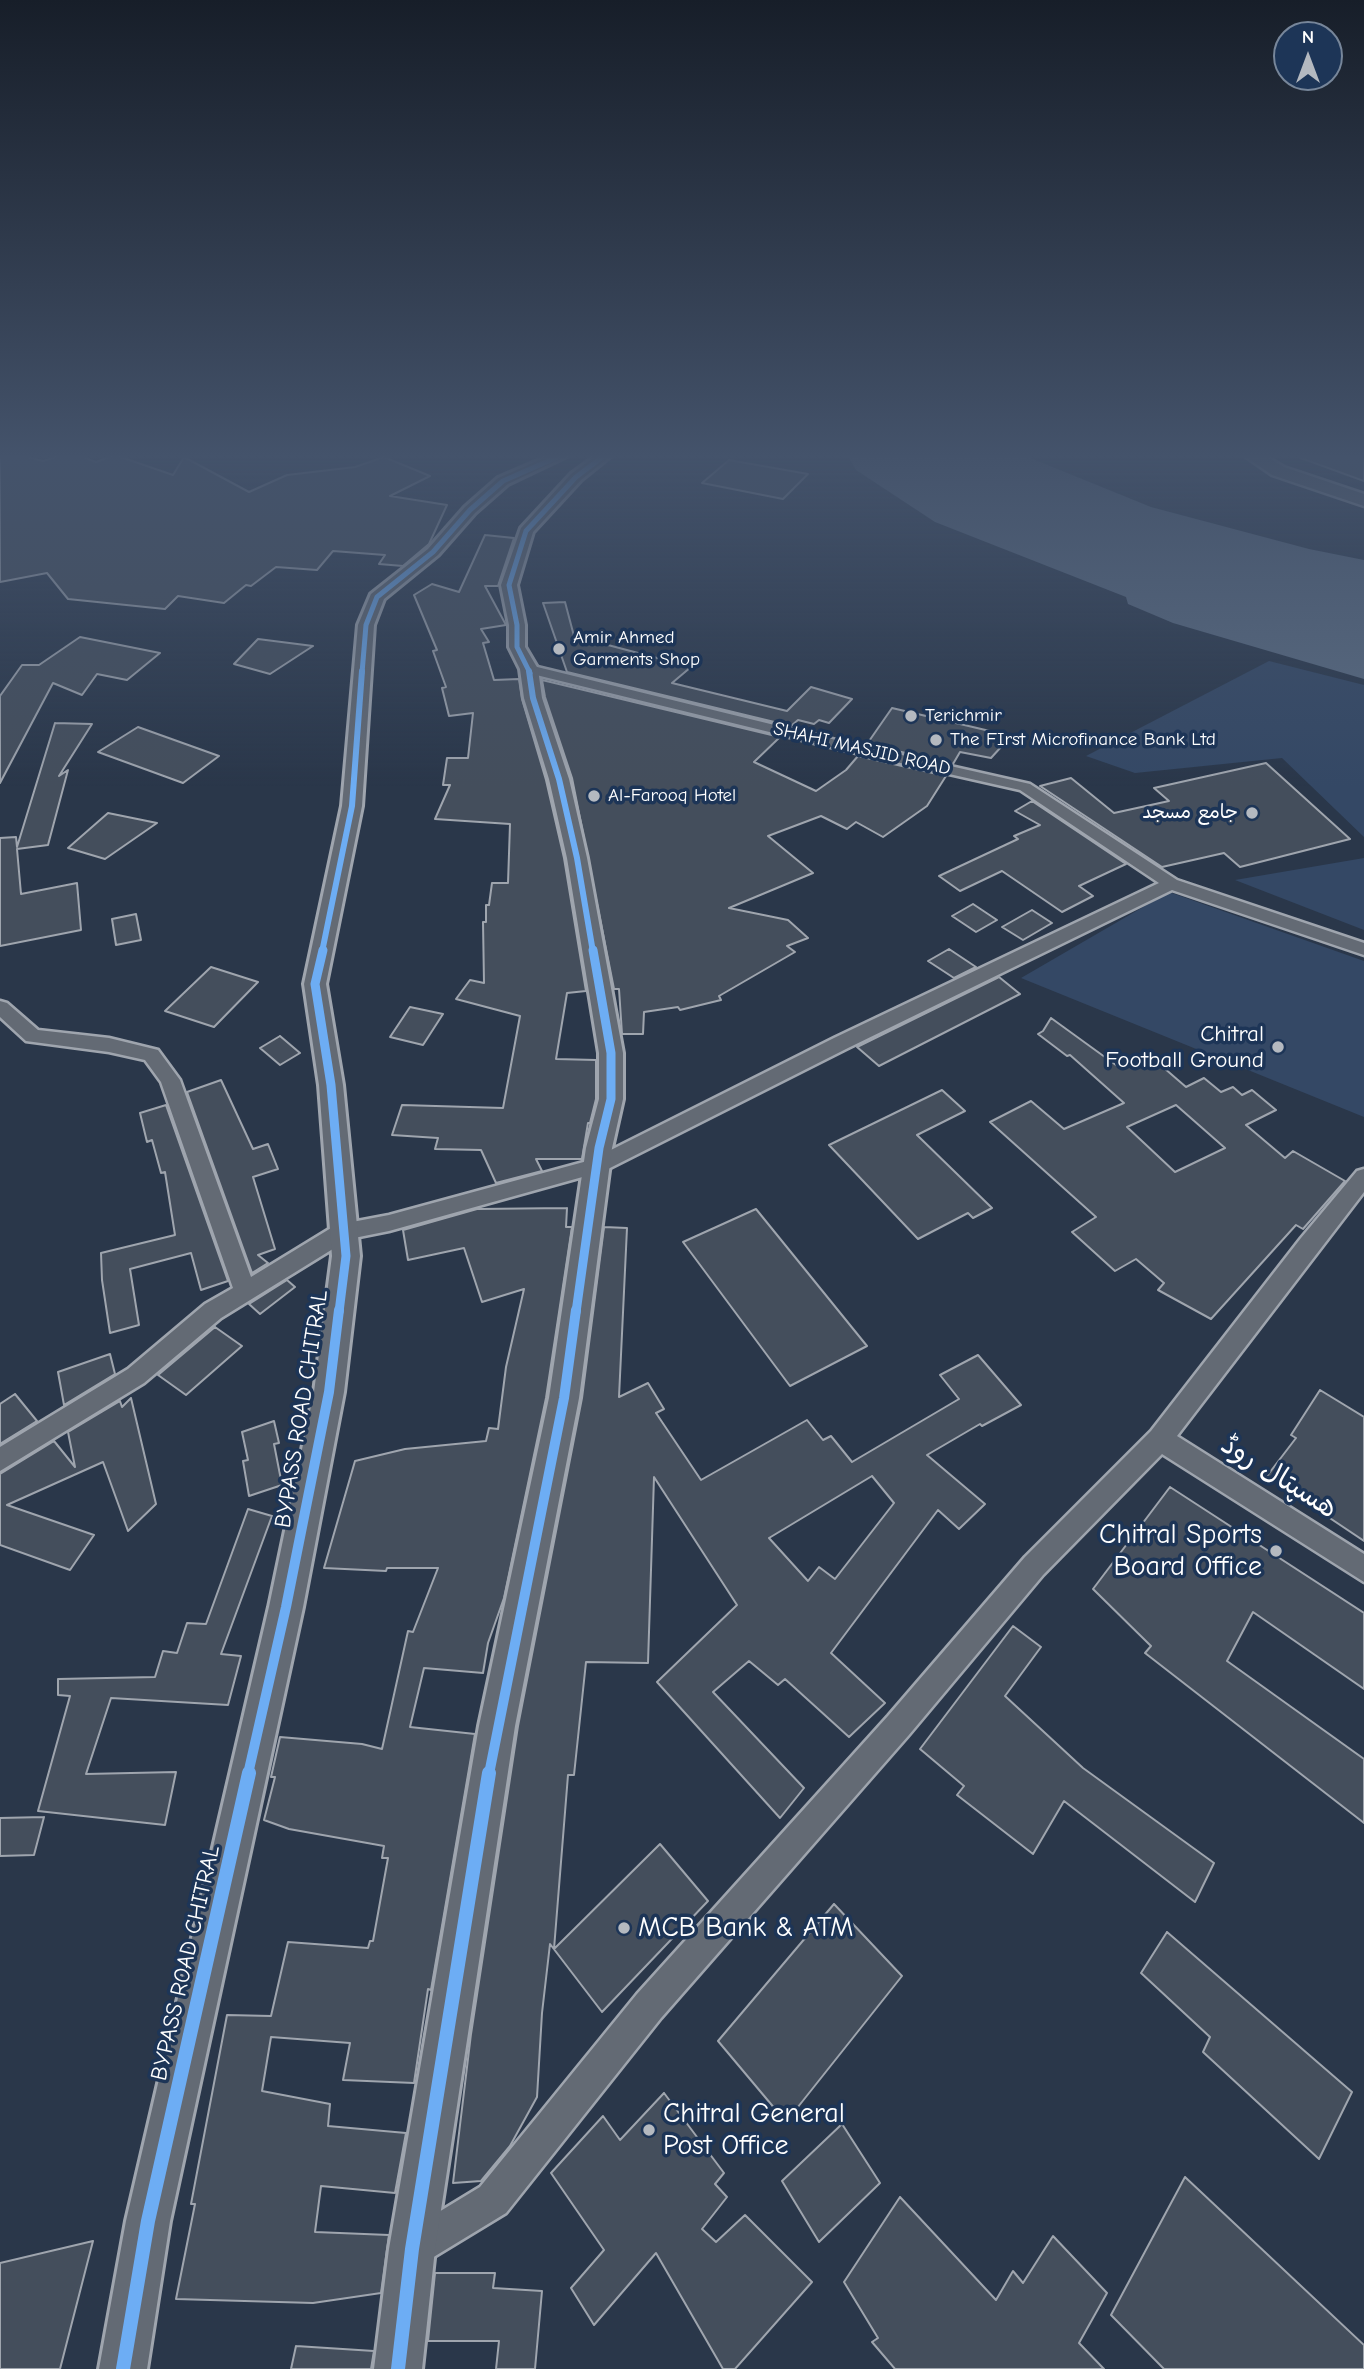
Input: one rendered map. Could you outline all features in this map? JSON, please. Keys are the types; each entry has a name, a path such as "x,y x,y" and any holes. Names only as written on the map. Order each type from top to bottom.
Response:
{"street":[{"name":"BYPASS ROAD CHITRAL","path":"123,2369 148,2221 283,1620 329,1391 346,1256 331,1085 319,1026 315,984 352,806 366,625 377,597 416,566"},
{"path":"398,2369 412,2249 498,1726 564,1398 597,1166 611,1099 611,1053 577,858 559,779 533,698 529,669 517,647 517,625 509,585 514,566"},
{"name":"SHAHI MASJID ROAD","path":"529,669 843,746 1025,787 1171,884 1364,949"},
{"path":"0,1460 136,1376 213,1311 344,1231 388,1223 597,1166 853,1037 1171,884"},
{"path":"0,1007 33,1036 47,1040 109,1045 151,1055 170,1080 245,1292"},
{"path":"412,2249 493,2200 649,2006 898,1726 1034,1566 1160,1439 1309,1244 1364,1177"},
{"name":"ھسپتال روڈ","path":"1160,1439 1364,1569"}],"shaded area":[{"path":"1046,566 1364,566 1364,679 1173,623 1128,604 1126,597"},
{"path":"1269,661 1364,685 1364,837 1282,758 1135,773 1086,756"},
{"path":"1364,858 1364,930 1235,880"},
{"name":"Chitral Football Ground","path":"1169,892 1364,961 1364,1117 1021,978"}],"building":[{"path":"0,566 321,566 317,570 276,567 251,586 246,585 224,603 178,596 165,609 68,599 47,573 0,582"},
{"path":"471,566 505,566 498,586 485,586 506,625 481,629 489,642 483,643 494,680 519,679 564,858 586,991 567,993 556,1059 596,1060 596,1099 588,1123 582,1159 536,1159 542,1171 496,1183 481,1150 435,1149 438,1138 392,1135 402,1105 503,1108 520,1016 456,999 470,980 484,983 483,922 486,922 486,905 489,905 492,883 508,883 510,824 435,819 450,785 443,785 447,758 468,758 473,713 449,716 442,688 446,687 433,651 437,650 414,595 432,584 459,592"},
{"path":"565,602 574,636 691,667 672,683 787,711 811,687 852,699 829,723 819,720 814,724 798,720 791,726 567,672 543,603"},
{"path":"80,637 160,653 127,680 97,674 82,695 53,683 0,783 0,696 22,665 39,665"},
{"path":"258,639 313,646 270,674 234,664"},
{"path":"542,680 780,737 754,762 816,791 846,770 858,756 946,776 927,806 883,837 856,822 847,829 821,816 768,836 813,873 729,908 788,920 808,938 787,946 795,952 719,996 721,1000 680,1010 678,1007 644,1012 643,1034 622,1034 619,989 614,989 572,778 545,697"},
{"path":"892,708 1011,736 991,758 960,752 953,764 867,744"},
{"path":"55,723 92,724 59,776 68,770 48,845 17,849 21,894 77,883 81,930 0,946 0,838 16,837 17,847"},
{"path":"138,727 219,756 183,783 98,752"},
{"name":"جامع مسجد","path":"1266,763 1350,839 1240,867 1224,853 1162,867 1040,786 1071,778 1114,813 1169,801 1154,788"},
{"path":"1032,801 1126,864 1079,886 1093,896 1062,912 1002,871 960,891 939,876 1018,839 1014,836 1040,825 1015,811"},
{"path":"108,813 157,823 105,859 68,848"},
{"path":"973,904 997,920 976,932 952,916"},
{"path":"1032,910 1052,923 1023,940 1002,927"},
{"path":"136,914 141,940 116,945 112,919"},
{"path":"949,949 976,967 954,978 928,961"},
{"path":"211,967 258,982 214,1027 165,1011"},
{"path":"999,977 1020,994 879,1066 857,1047"},
{"path":"410,1007 443,1014 423,1045 390,1037"},
{"path":"1051,1018 1120,1068 1149,1055 1186,1087 1204,1078 1221,1092 1233,1087 1242,1095 1252,1090 1276,1110 1246,1125 1285,1158 1293,1151 1345,1181 1303,1229 1296,1225 1211,1319 1158,1290 1164,1283 1136,1259 1115,1271 1072,1232 1096,1217 990,1122 1031,1101 1064,1129 1124,1103 1070,1055 1067,1056 1038,1034","holes":["1176,1105 1225,1148 1175,1172 1127,1127"]},
{"path":"280,1036 300,1053 280,1065 260,1048"},
{"path":"221,1080 253,1149 268,1144 278,1169 253,1177 275,1249 258,1255 268,1263 252,1273 187,1092"},
{"path":"942,1090 965,1111 917,1135 992,1208 973,1218 968,1213 918,1239 829,1145"},
{"path":"166,1105 228,1281 201,1290 191,1253 130,1269 139,1325 110,1333 101,1253 175,1235 165,1172 161,1173 152,1140 147,1142 140,1113"},
{"path":"567,1208 566,1227 572,1227 546,1398 504,1598 488,1643 483,1673 424,1668 410,1727 475,1734 431,1990 428,1989 414,2083 343,2080 350,2043 271,2037 262,2091 330,2104 328,2126 406,2133 395,2193 321,2186 315,2232 389,2235 381,2293 313,2303 176,2299 227,2015 271,2016 288,1942 368,1948 370,1941 373,1941 388,1858 382,1858 384,1846 289,1829 264,1820 275,1777 271,1777 280,1737 362,1744 382,1749 408,1631 413,1632 438,1568 387,1568 386,1571 324,1568 355,1461 405,1449 486,1441 489,1428 498,1429 506,1367 524,1289 482,1302 464,1248 408,1260 403,1230 477,1209"},
{"path":"756,1209 867,1346 790,1386 683,1242"},
{"path":"604,1227 627,1228 619,1397 648,1383 664,1409 656,1413 701,1480 807,1420 823,1440 831,1436 852,1462 959,1399 940,1375 978,1355 1021,1405 982,1426 980,1424 927,1455 985,1504 959,1529 938,1510 831,1653 885,1703 849,1737 785,1679 778,1685 749,1661 713,1692 804,1788 780,1818 657,1682 737,1605 654,1477 648,1663 586,1662 574,1775 568,1775 554,1949 660,1844 708,1901 602,2012 550,1944 542,2013 537,2097 510,2146 481,2181 453,2183 471,2034 518,1726 582,1398","holes":["872,1476 894,1503 835,1579 819,1567 808,1581 769,1538"]},
{"path":"287,1280 295,1287 260,1314 249,1304"},
{"path":"215,1327 242,1346 186,1395 158,1375"},
{"path":"110,1354 115,1374 64,1405 58,1372"},
{"path":"1320,1390 1364,1417 1364,1541 1267,1476 1296,1438 1291,1435"},
{"path":"15,1394 37,1421 0,1444 0,1404"},
{"path":"131,1398 156,1504 128,1531 103,1462 7,1505 94,1535 70,1570 0,1545 0,1474 54,1441 75,1467 68,1432 120,1401 122,1407"},
{"path":"274,1421 279,1443 274,1444 282,1485 249,1496 243,1461 248,1460 242,1432"},
{"path":"1170,1487 1364,1613 1364,1689 1253,1612 1227,1661 1364,1759 1364,1823 1145,1653 1151,1646 1093,1589"},
{"path":"248,1509 272,1516 221,1654 241,1656 228,1705 111,1698 86,1774 176,1772 165,1825 38,1811 70,1696 58,1695 58,1679 155,1677 163,1651 177,1653 187,1623 206,1624"},
{"path":"1013,1626 1041,1647 1005,1696 1083,1768 1214,1863 1195,1902 1064,1801 1033,1854 957,1795 964,1786 920,1749"},
{"path":"44,1817 34,1855 0,1856 0,1818"},
{"path":"834,1904 902,1976 786,2122 718,2041"},
{"path":"1167,1932 1352,2092 1319,2159 1203,2052 1210,2037 1141,1973"},
{"path":"664,2093 724,2173 715,2184 727,2197 702,2229 716,2242 745,2215 812,2282 735,2369 723,2369 656,2253 594,2325 571,2288 604,2250 551,2173 603,2116 620,2140"},
{"path":"842,2124 880,2183 819,2242 782,2181"},
{"path":"1185,2177 1364,2345 1364,2369 1164,2369 1111,2315"},
{"path":"900,2197 996,2300 1013,2271 1023,2283 1053,2236 1107,2293 1079,2343 1104,2369 895,2369 872,2342 878,2338 844,2282"},
{"path":"93,2241 60,2369 0,2369 0,2263"},
{"path":"435,2273 495,2273 493,2288 542,2291 535,2369 496,2369 499,2341 428,2341"},
{"path":"296,2346 374,2351 371,2369 291,2369"}],"cycle path":[{"path":"123,2369 148,2221 286,1607 329,1392 346,1256 331,1085 315,984 352,806 366,625 377,597 416,566"},
{"path":"398,2369 412,2249 497,1726 564,1398 599,1148 611,1099 611,1053 577,858 559,779 533,698 529,669 517,647 517,625 509,585 515,566"}],"place":[{"name":"Amir Ahmed Garments Shop","path":"559,649"},
{"name":"Terichmir","path":"911,716"},
{"name":"The FIrst Microfinance Bank Ltd","path":"936,740"},
{"name":"Al-Farooq Hotel","path":"594,796"},
{"name":"جامع مسجد","path":"1252,813"},
{"name":"Chitral Football Ground","path":"1278,1047"},
{"name":"Chitral Sports Board Office","path":"1276,1551"},
{"name":"MCB Bank & ATM","path":"624,1928"},
{"name":"Chitral General Post Office","path":"649,2130"}]}
